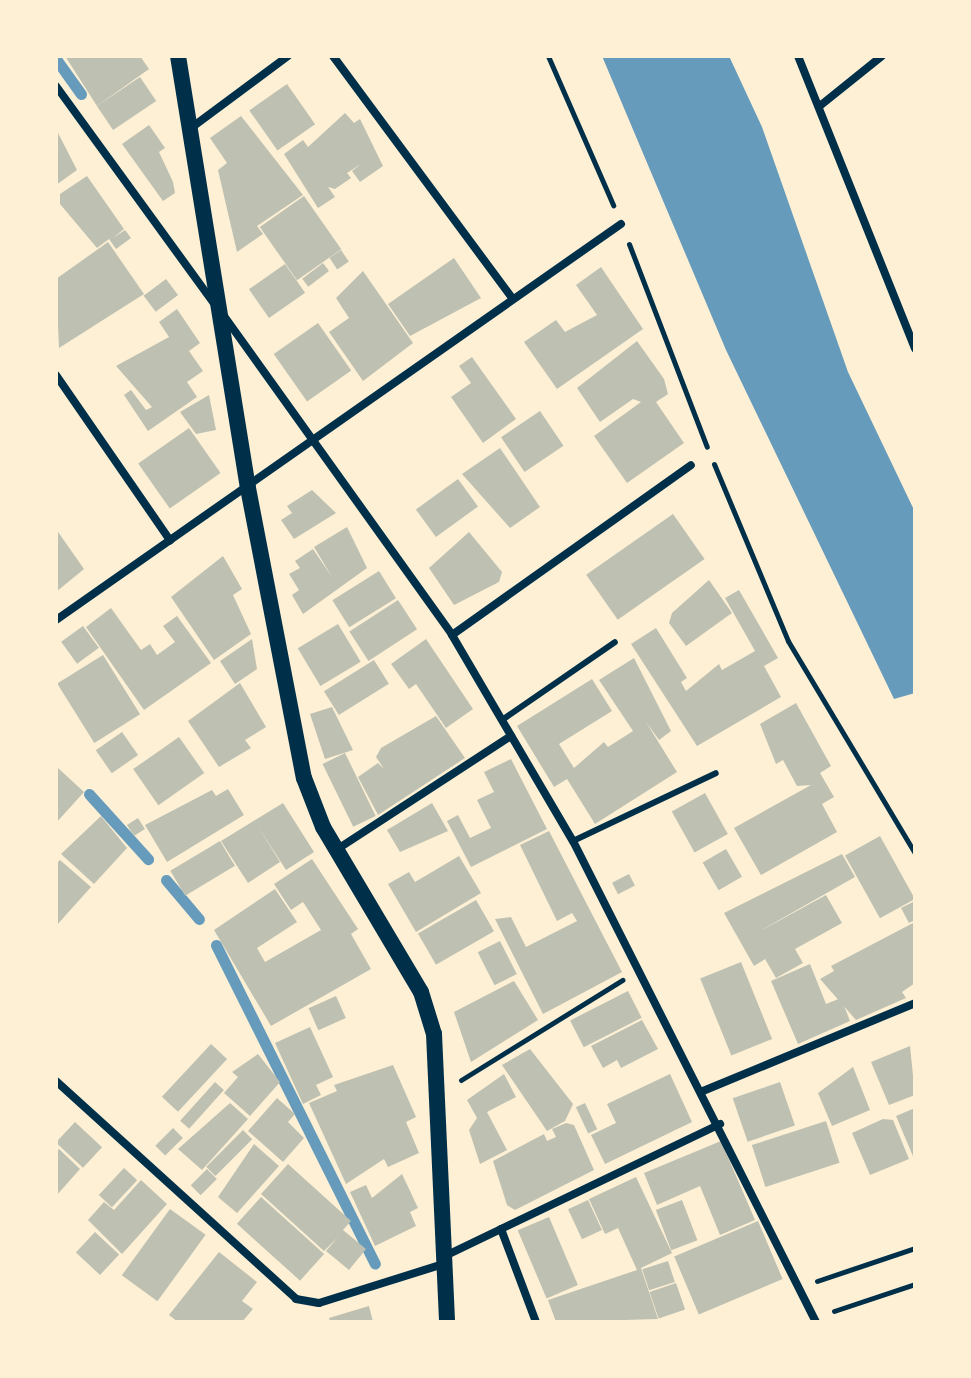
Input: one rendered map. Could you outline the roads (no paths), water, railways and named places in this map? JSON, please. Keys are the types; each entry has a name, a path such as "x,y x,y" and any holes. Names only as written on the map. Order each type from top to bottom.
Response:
{"main road":[{"path":"178,56 286,706 304,778 336,850 421,992 442,1087 447,1322"}],"street":[{"path":"191,128 288,56"},
{"path":"333,56 512,298"},
{"path":"798,56 821,105 915,349"},
{"path":"821,105 882,56"},
{"path":"56,86 452,635 573,841 720,1124 815,1320"},
{"path":"56,620 621,224"},
{"path":"56,375 170,540"},
{"path":"452,635 691,465"},
{"path":"336,850 511,736"},
{"path":"703,1091 915,1003"},
{"path":"56,1081 296,1299 319,1303 447,1259 501,1229 720,1124"},
{"path":"501,1229 536,1322"}],"lane":[{"path":"502,720 615,642"},
{"path":"573,841 716,773"}],"water":[{"path":"602,56 729,56 762,127 848,372 915,512 915,693 894,699 726,350"}],"waterway":[{"path":"56,59 81,94"},
{"path":"89,794 148,859"},
{"path":"166,880 199,919"},
{"path":"216,945 375,1264"}]}
